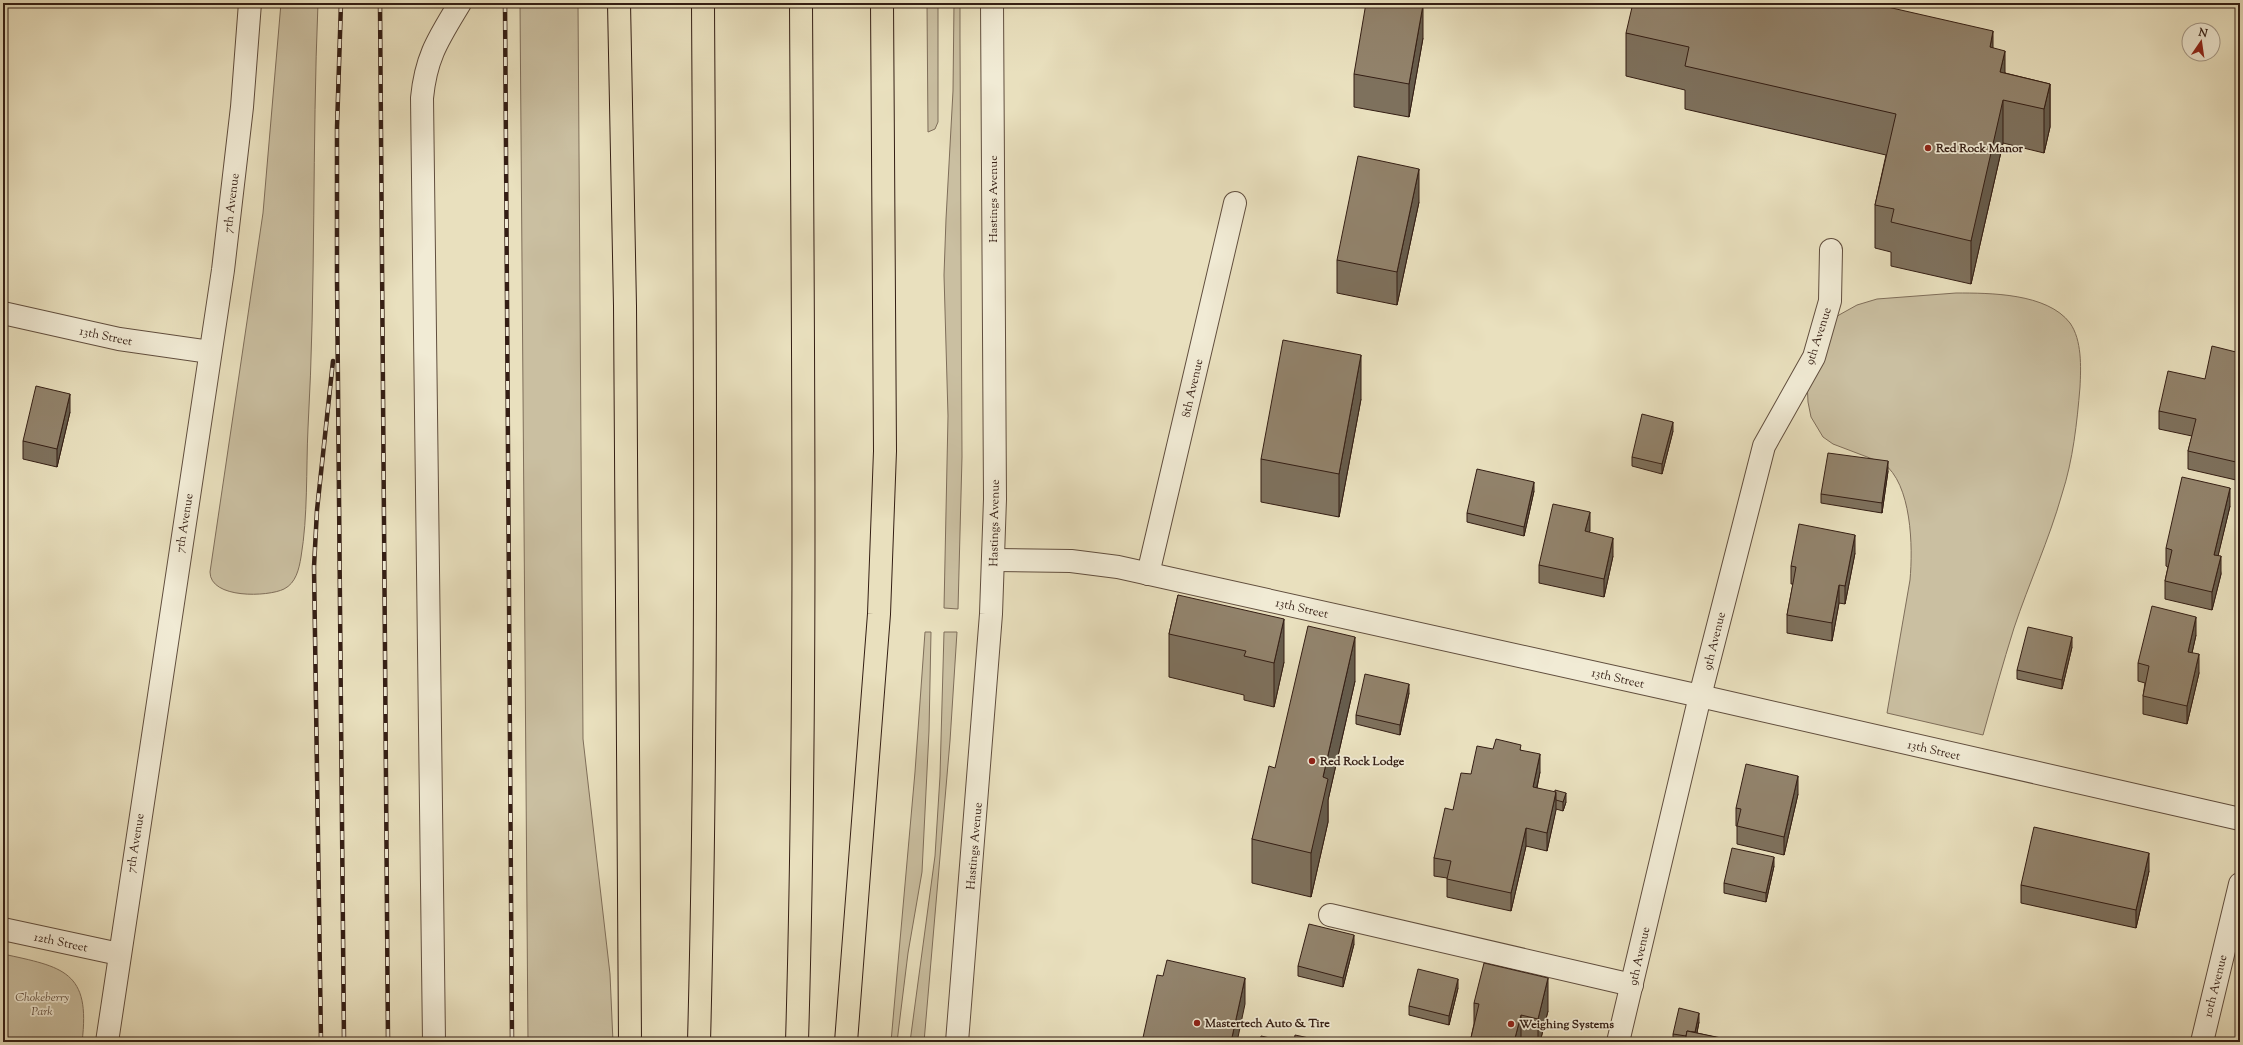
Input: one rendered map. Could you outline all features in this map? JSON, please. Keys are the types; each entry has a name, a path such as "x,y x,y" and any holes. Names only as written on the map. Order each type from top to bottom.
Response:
{"highway":[{"path":"619,3 625,306 630,1042"},
{"path":"699,1042 704,838 706,601 703,3"},
{"path":"797,1042 802,881 804,644 800,3"},
{"path":"846,1042 880,606 885,451 882,3"}],"street":[{"name":"7th Avenue","path":"107,1042 231,212 250,3"},
{"path":"434,1042 422,98 425,75 432,50 441,31 460,3"},
{"name":"Hastings Avenue","path":"957,1042 988,680 993,560 995,405 992,3"},
{"name":"8th Avenue","path":"1148,574 1235,203"},
{"name":"9th Avenue","path":"1618,1042 1700,696 1764,446 1814,357 1830,301 1831,250"},
{"name":"13th Street","path":"3,313 119,339 210,352"},
{"name":"13th Street","path":"993,560 1083,562 1148,574 1700,696 2240,819"},
{"name":"10th Avenue","path":"2202,1042 2240,884"},
{"path":"1330,915 1632,985"},
{"name":"12th Street","path":"3,929 119,954"}],"green space":[{"path":"281,3 318,3 312,322 305,525 299,566 291,583 284,589 276,592 266,594 241,594 219,587 213,581 210,572 263,213"},
{"path":"520,3 578,3 583,739 610,974 613,1042 528,1042"},
{"path":"927,3 938,3 938,122 935,129 928,132"},
{"path":"954,3 960,3 962,457 958,609 944,608 948,416 944,275 953,91"},
{"path":"1956,293 1985,293 2017,297 2033,300 2047,306 2060,313 2070,323 2077,337 2080,354 2080,387 2076,428 2066,481 2051,528 2014,628 1983,735 1887,713 1910,580 1910,534 1905,501 1900,486 1893,473 1883,463 1833,444 1823,437 1811,417 1808,402 1807,381 1826,327 1839,315 1857,305 1877,299"},
{"path":"925,632 931,632 929,731 922,872 908,953 897,1042 891,1042 915,772"},
{"path":"944,632 957,632 950,741 924,1042 910,1042 935,856 940,776"},
{"name":"Chokeberry Park","path":"3,954 42,963 57,969 68,976 77,986 82,1000 84,1018 82,1042 3,1042"}],"building":[{"path":"1366,3 1410,3 1423,5 1409,84 1354,74"},
{"name":"Red Rock Manor","path":"1633,3 1870,3 1993,31 1990,47 2005,51 2000,72 2050,84 2044,109 2003,100 1971,241 1891,222 1894,209 1875,205 1896,114 1685,66 1689,47 1626,33"},
{"path":"1358,156 1419,169 1397,272 1337,260"},
{"path":"1283,340 1361,355 1339,474 1261,459"},
{"path":"2212,346 2240,353 2240,444 2236,462 2188,451 2196,419 2159,411 2168,371 2205,379"},
{"path":"36,386 70,394 57,449 23,441"},
{"path":"1642,414 1673,422 1662,464 1632,457"},
{"path":"1828,453 1888,461 1882,503 1821,494"},
{"path":"1477,469 1534,482 1524,527 1467,513"},
{"path":"3,470 6,470 3,485"},
{"path":"2182,477 2230,488 2214,555 2221,556 2212,592 2165,581 2172,550 2166,548"},
{"path":"1553,504 1590,512 1585,531 1613,538 1604,579 1539,565"},
{"path":"1799,524 1855,535 1845,586 1839,585 1832,623 1787,615 1796,567 1791,566"},
{"path":"1178,595 1284,619 1274,663 1244,656 1246,651 1169,634"},
{"path":"2152,606 2196,617 2188,652 2199,654 2187,706 2143,696 2149,666 2138,663"},
{"name":"Red Rock Lodge","path":"1308,626 1355,637 1323,777 1328,779 1311,853 1252,839 1269,766 1275,768"},
{"path":"2028,627 2072,637 2062,680 2017,670"},
{"path":"1365,674 1409,684 1400,725 1356,715"},
{"path":"1496,739 1521,745 1520,750 1540,754 1533,787 1556,792 1547,833 1526,828 1511,893 1447,879 1451,861 1434,858 1445,808 1453,810 1461,773 1471,774 1477,746 1493,749"},
{"path":"1746,764 1798,776 1784,837 1737,826 1741,809 1736,808"},
{"path":"1555,790 1566,793 1563,802 1556,800"},
{"path":"2034,827 2149,853 2136,910 2021,885"},
{"path":"1732,848 1774,857 1766,893 1724,883"},
{"path":"1309,924 1354,935 1343,978 1298,966"},
{"name":"Mastertech Auto & Tire","path":"1167,960 1245,978 1231,1042 1142,1042 1157,975 1163,976"},
{"path":"1484,963 1548,978 1538,1019 1521,1015 1514,1042 1470,1042 1479,1004 1474,1003"},
{"path":"1418,969 1458,979 1449,1016 1409,1006"},
{"path":"1679,1008 1699,1013 1695,1032 1687,1031 1686,1036 1673,1034"},
{"path":"1687,1031 1736,1041 1736,1042 1685,1042"},
{"path":"1295,1035 1309,1038 1308,1042 1294,1042"},
{"path":"1261,1036 1288,1042 1260,1042"}],"railway":[{"path":"341,3 337,128 337,277 344,1042"},
{"path":"380,3 388,1042"},
{"path":"505,3 512,1042"},
{"path":"321,1042 314,567 317,510 333,361"}],"place":[{"name":"Red Rock Manor","path":"1928,148"},
{"name":"Red Rock Lodge","path":"1312,761"},
{"name":"Mastertech Auto & Tire","path":"1197,1023"},
{"name":"Weighing Systems","path":"1511,1024"}]}
